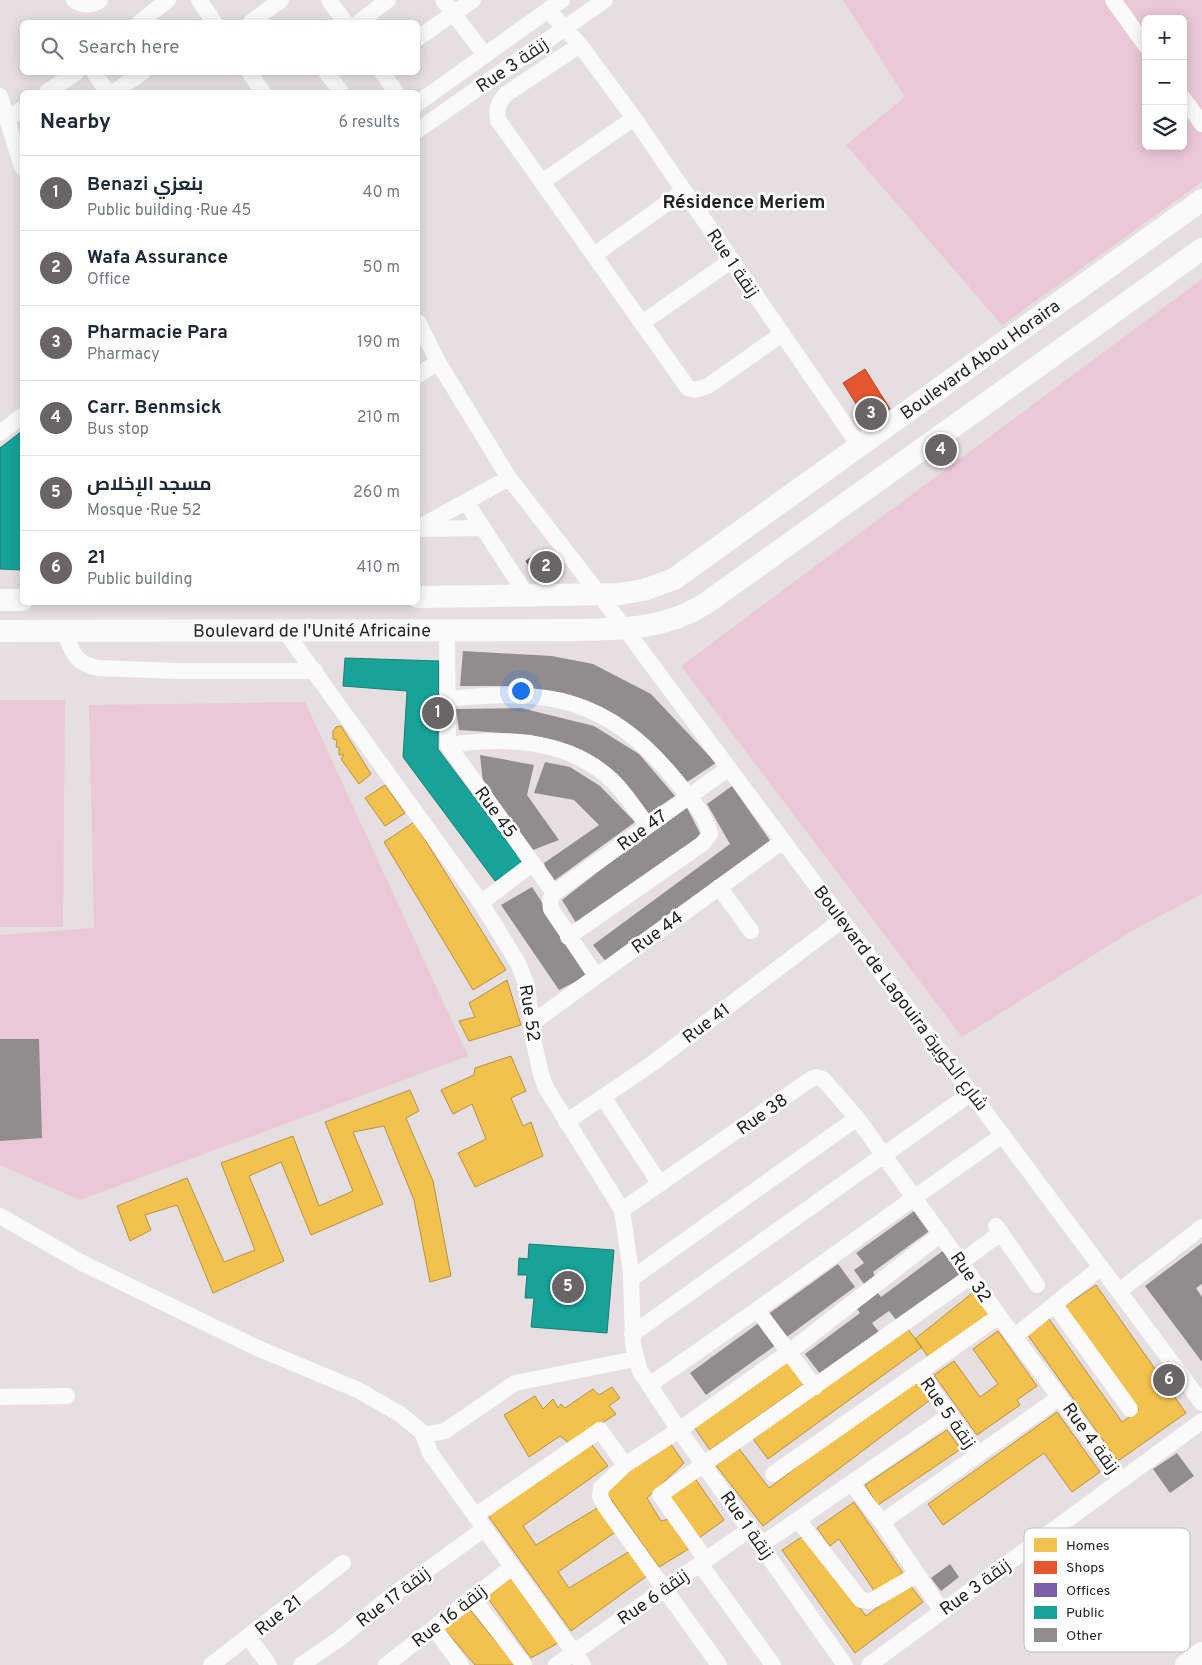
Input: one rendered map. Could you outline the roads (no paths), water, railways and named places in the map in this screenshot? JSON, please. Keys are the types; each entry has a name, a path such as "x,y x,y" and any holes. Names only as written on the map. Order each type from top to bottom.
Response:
{"main road":[{"name":"Boulevard Abou Horaira","path":"599,594 644,590 674,579 1202,200"},
{"name":"Boulevard Abou Horaira","path":"626,629 665,623 685,616 705,604 1202,249"},
{"name":"Boulevard de l'Unité Africaine","path":"420,598 526,594 599,594"},
{"path":"0,600 20,600"},
{"name":"Boulevard de l'Unité Africaine","path":"0,631 626,629"},
{"path":"1186,1665 1202,1653"}],"street":[{"path":"74,0 79,4 88,5 100,0"},
{"path":"143,20 168,0"},
{"path":"199,0 213,20"},
{"path":"254,20 281,0"},
{"path":"329,0 344,20"},
{"path":"443,0 485,54"},
{"path":"420,37 473,0"},
{"name":"Rue 3 زنقة","path":"420,102 562,0"},
{"name":"Rue 3 زنقة","path":"420,129 566,29 605,0"},
{"path":"1113,0 1142,40"},
{"path":"361,20 384,1"},
{"name":"Rue 1 زنقة","path":"548,10 580,45 634,118 860,447"},
{"path":"580,45 511,90 499,102 496,112 498,120 688,388 696,390 708,386 782,334"},
{"path":"51,90 73,75"},
{"path":"96,75 106,90"},
{"path":"117,90 139,75"},
{"path":"250,75 257,90"},
{"path":"328,75 339,90"},
{"path":"384,75 395,90"},
{"path":"0,96 7,120 6,140 20,164"},
{"path":"1187,103 1202,124"},
{"path":"7,120 20,110"},
{"path":"542,182 634,118"},
{"path":"594,255 684,191"},
{"path":"642,323 732,260"},
{"name":"Boulevard de Lagouira شارع الكويرة","path":"420,326 438,362 509,478 626,629 1202,1403"},
{"path":"420,374 438,362"},
{"path":"0,434 20,418"},
{"path":"420,528 509,478"},
{"path":"466,502 526,594"},
{"path":"420,529 483,528"},
{"name":"Rue 52","path":"284,630 481,903 524,974 541,1074 546,1088 622,1210 631,1279 632,1334 635,1359 649,1385"},
{"path":"448,630 448,745 478,742 516,742 543,746 572,755 598,769 610,779 648,826"},
{"path":"64,632 78,660 86,665 98,668 176,671 315,671"},
{"path":"448,699 522,695 553,699 579,706 618,725 640,741 688,797 708,826 710,834 708,840 568,937"},
{"name":"Rue 45","path":"448,745 554,893"},
{"name":"Rue 47","path":"554,893 729,768"},
{"name":"Rue 44","path":"532,1023 783,840"},
{"path":"481,903 533,863"},
{"path":"719,887 751,931"},
{"path":"554,893 550,900 551,909 596,976"},
{"name":"Rue 41","path":"566,1122 653,1063 842,920"},
{"name":"Rue 38","path":"622,1210 817,1077 828,1083 884,1155"},
{"path":"632,1334 971,1093"},
{"path":"603,1097 660,1184"},
{"path":"631,1279 857,1118"},
{"path":"649,1385 758,1311 914,1196 1002,1135"},
{"name":"Rue 32","path":"884,1155 1014,1337 1060,1397"},
{"path":"0,1216 82,1263 255,1347 358,1390 400,1414 422,1432 433,1434 445,1431 508,1387 522,1381 635,1359"},
{"path":"1119,1291 1202,1228"},
{"path":"961,1262 998,1230 1037,1285"},
{"path":"719,1665 664,1590 600,1496 601,1488 626,1465 789,1352 942,1234"},
{"path":"1014,1337 1101,1268"},
{"path":"773,1665 660,1495 971,1276"},
{"path":"1055,1304 1130,1409"},
{"path":"758,1311 814,1387"},
{"path":"773,1474 999,1316"},
{"name":"Rue 5 زنقة","path":"919,1372 978,1455"},
{"name":"Rue 1 زنقة","path":"649,1385 845,1665"},
{"path":"0,1397 67,1396"},
{"path":"882,1522 1060,1397"},
{"name":"Rue 4 زنقة","path":"1060,1397 1121,1480"},
{"path":"761,1545 950,1415"},
{"name":"Rue 3 زنقة","path":"1055,1528 1202,1421"},
{"name":"Rue 17 زنقة","path":"301,1665 480,1522 600,1430 626,1465"},
{"path":"422,1432 430,1453 578,1659"},
{"path":"851,1483 882,1522 942,1611"},
{"path":"798,1520 861,1600 870,1601 875,1599 916,1575"},
{"name":"Rue 6 زنقة","path":"556,1665 578,1659 664,1590 750,1529"},
{"name":"Rue 3 زنقة","path":"869,1665 1024,1551"},
{"name":"Rue 21","path":"211,1665 249,1638 343,1563"},
{"name":"Rue 16 زنقة","path":"386,1665 512,1567"},
{"path":"472,1597 524,1665"},
{"path":"434,1628 461,1665"},
{"path":"249,1638 269,1665"}],"place":[{"name":"Pharmacie Para","path":"871,414"},
{"name":"Carr. Benmsick","path":"941,450"},
{"name":"Wafa Assurance","path":"546,567"},
{"name":"Benazi بنعزي","path":"438,713"},
{"name":"مسجد الإخلاص","path":"568,1287"},
{"name":"21","path":"1169,1380"}],"district":[{"name":"Résidence Meriem","path":"744,201"}]}
